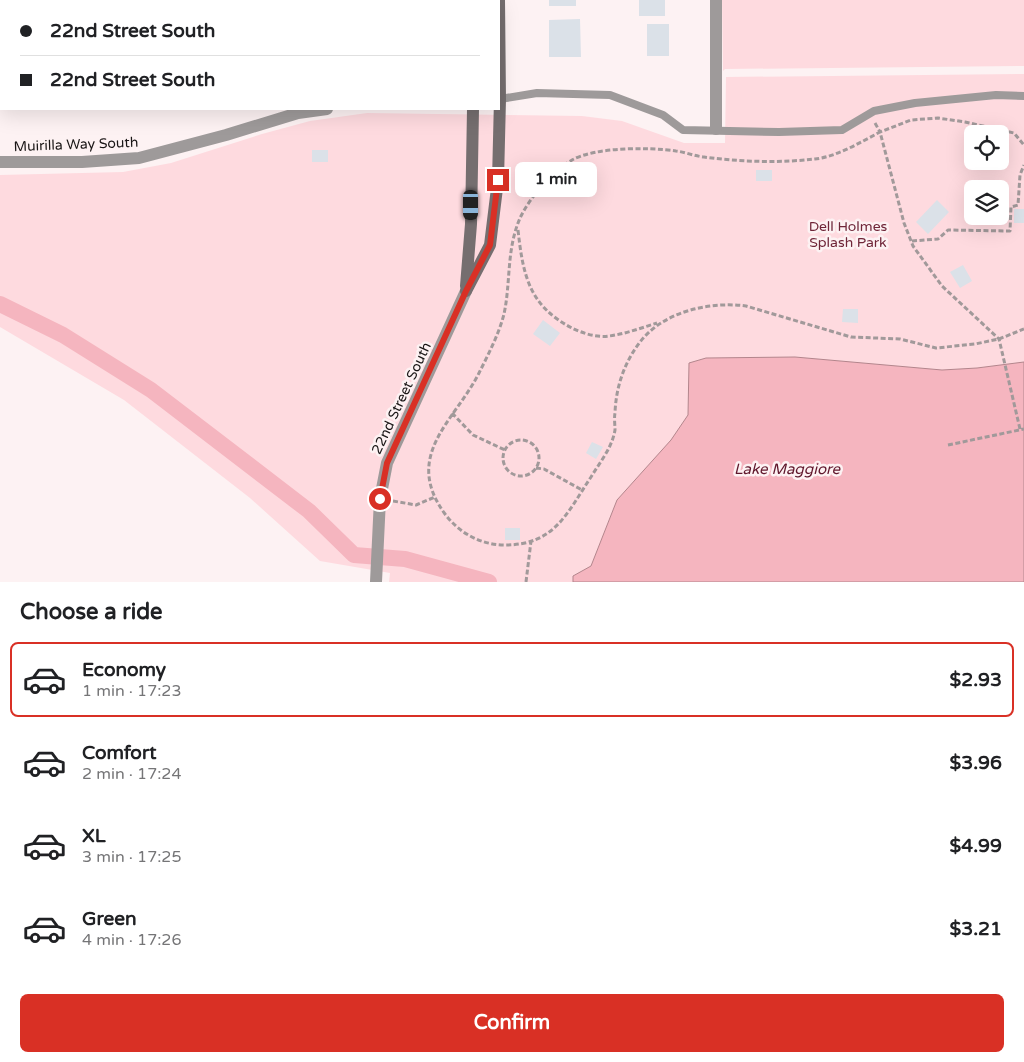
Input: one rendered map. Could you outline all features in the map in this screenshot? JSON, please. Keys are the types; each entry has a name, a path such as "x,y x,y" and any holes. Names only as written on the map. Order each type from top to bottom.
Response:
{"street":[{"path":"716,0 716,129"},
{"name":"Muirilla Way South","path":"0,162 82,162 139,158 226,135 298,113 320,110"},
{"name":"22nd Street South","path":"466,291 471,224 473,110"},
{"name":"22nd Street South","path":"376,582 380,499 387,463 466,291 490,245 498,180 500,110"}],"lane":[{"path":"500,100 537,93 610,95 663,115 683,130 716,129 779,132 842,130 874,111 915,103 996,95 1024,96"}],"path":[{"path":"658,323 641,340 628,359 617,394 615,430 611,444 558,526 546,535 532,541 508,545 480,541 455,525 444,514 435,497 430,473 432,447 438,433 465,398 478,376 504,314 511,249 521,217 534,196 551,178 573,160 622,149 676,151 721,159 819,159 893,126 911,120 938,118 1014,133 1024,145"},
{"path":"880,132 904,223 912,241 942,286 999,339 1022,429 948,445"},
{"path":"912,241 938,239 948,230 1010,231 1011,207 1018,205 1020,175 1024,164"},
{"path":"518,227 523,270 533,294 541,306 564,324 579,332 607,336 658,323 674,316 730,304 746,306 851,337 900,340 936,348 956,348 999,339 1024,328"},
{"path":"452,414 473,435 505,450"},
{"path":"518,440 529,442 538,450 539,456 536,468 526,475 514,474 506,466 505,450 518,440"},
{"path":"536,468 544,469 582,490"},
{"path":"380,499 416,505 435,497"},
{"path":"526,582 532,541"}],"green space":[{"path":"722,0 1024,0 1024,66 725,69 723,71"},
{"name":"Dell Holmes Splash Park","path":"1024,74 1024,362 942,370 795,357 706,358 689,363 688,415 671,440 617,500 591,566 573,576 573,582 389,582 390,573 320,561 250,498 124,400 0,327 0,175 123,172 171,163 310,121 367,113 582,116 622,121 684,143 725,143 726,77"}],"water":[{"name":"Lake Maggiore","path":"795,357 942,370 1024,362 1024,582 573,582 573,576 591,566 617,500 671,440 688,415 689,363 706,358"}],"building":[{"path":"549,0 576,0 576,6 549,6"},
{"path":"639,0 665,0 665,16 639,16"},
{"path":"580,19 581,57 549,57 549,20"},
{"path":"647,24 669,24 669,56 647,56"},
{"path":"312,150 328,150 328,162 312,162"},
{"path":"756,170 772,170 772,181 756,181"},
{"path":"937,200 949,212 928,234 916,222"},
{"path":"1014,209 1024,209 1024,223 1014,223"},
{"path":"963,265 972,281 960,288 950,272"},
{"path":"843,309 858,309 858,323 842,322"},
{"path":"543,320 560,333 550,346 533,334"},
{"path":"592,442 603,447 596,459 586,453"},
{"path":"505,528 520,528 520,540 505,540"}],"waterway":[{"path":"0,304 63,335 151,390 309,511 354,555 405,559 489,582"}],"route":[{"path":"380,499 387,463 466,291 490,245 498,180"}]}
